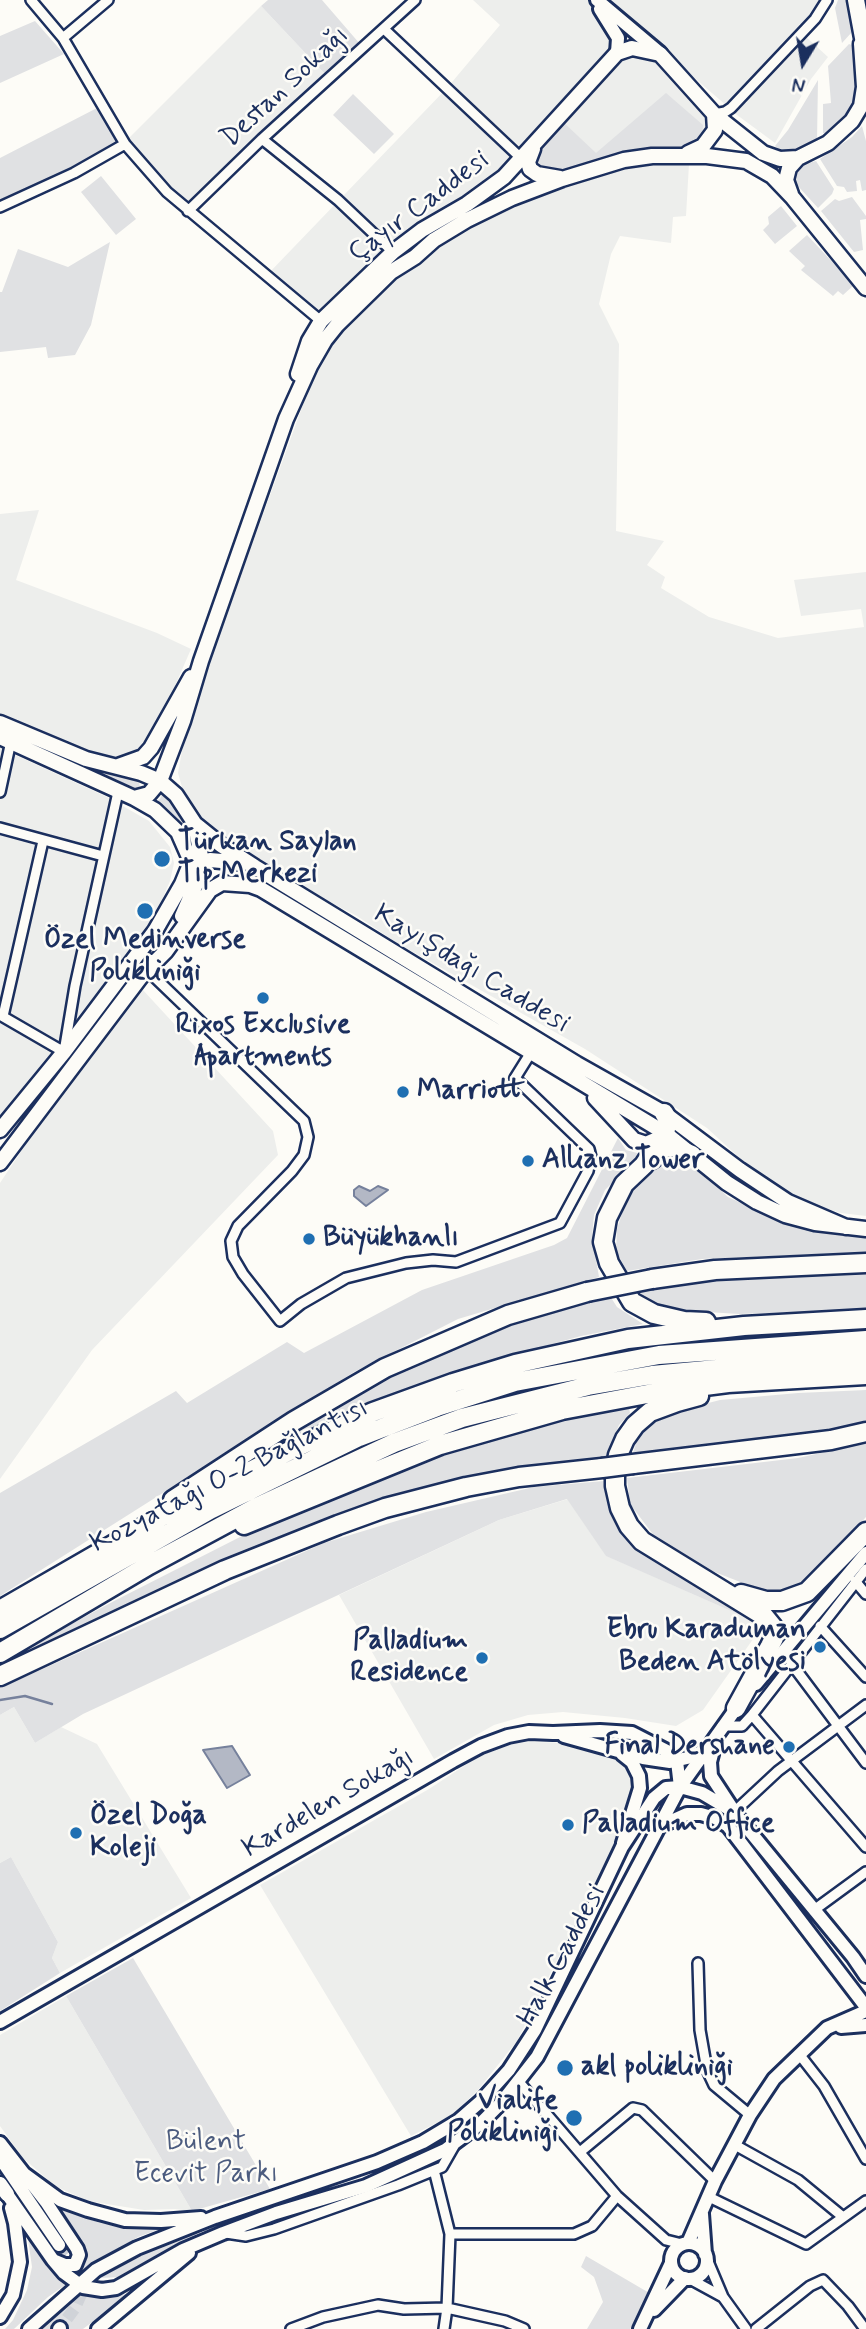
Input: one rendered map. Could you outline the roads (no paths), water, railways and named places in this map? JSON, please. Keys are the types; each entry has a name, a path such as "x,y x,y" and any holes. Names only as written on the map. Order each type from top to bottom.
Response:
{"highway":[{"path":"856,0 866,54"},
{"path":"644,1166 665,1133 668,1120 664,1113"},
{"path":"692,1155 673,1147 664,1148 624,1184 607,1218 603,1242 609,1263 632,1301 654,1314 684,1321 729,1323 866,1319"},
{"path":"38,1588 294,1422 385,1368 508,1315 587,1292 652,1279 715,1270 866,1263"},
{"path":"0,1610 163,1516 297,1447 373,1412 453,1383 515,1364 628,1339 744,1326 866,1319"},
{"name":"Kozyatağı O-2 Bağlantısı","path":"0,1629 210,1510 359,1437 437,1407 514,1382 659,1355 795,1343 866,1340"},
{"name":"Kozyatağı O-2 Bağlantısı","path":"75,1610 149,1565 266,1503 394,1443 462,1418 588,1385 653,1375 802,1361 866,1358"},
{"path":"0,1653 75,1610 237,1528 439,1445 562,1410 630,1397 728,1383 866,1378"},
{"path":"744,1711 774,1638 773,1627 764,1616 642,1541 629,1526 620,1508 615,1470 625,1439 635,1425 650,1412 719,1392 793,1379"},
{"path":"0,1676 225,1570 386,1508 466,1487 519,1477 817,1442 866,1432"},
{"path":"718,1587 766,1601 795,1598 816,1585 866,1532"}],"main road":[{"path":"595,0 618,37 617,53"},
{"path":"595,0 660,54 715,114 763,153 780,159 798,158"},
{"path":"793,198 786,180 789,168 798,158 828,143 852,121 861,106 864,87 860,24"},
{"path":"562,178 537,174 526,162 533,148 617,53 632,48 660,54"},
{"path":"683,155 703,146 715,130 715,114"},
{"name":"Çayır Caddesi","path":"160,781 286,419 325,340 337,324 391,272 415,257 434,240 512,198 562,178 624,160 683,155 746,161 772,176 793,198 866,288"},
{"name":"Çayır Caddesi","path":"286,419 291,394 309,341 321,321 393,252 526,162"},
{"path":"116,766 143,757 151,748 179,695 201,661"},
{"name":"Kayışdağı Caddesi","path":"0,723 51,746 160,781 176,795 195,824 221,845 577,1064 664,1113 740,1170 789,1202 846,1227"},
{"path":"0,1130 64,1052 155,932 189,867 184,843 164,817 134,798 6,739"},
{"path":"134,798 149,794 160,781"},
{"path":"0,1163 147,970 183,915 202,862 195,824"},
{"path":"182,884 202,862 223,860 255,867"},
{"name":"Kayışdağı Caddesi","path":"147,970 166,951 210,890 222,883 250,885 261,889 530,1054 665,1133 727,1183 776,1211 815,1223 866,1229"},
{"path":"586,1087 634,1140 646,1144 659,1140 665,1133"},
{"name":"Halk Caddesi","path":"79,2284 92,2290 116,2288 194,2245 223,2233 276,2213 366,2186 424,2161 457,2142 487,2117 519,2082 550,2037 680,1787 721,1727 744,1711 848,1571 866,1553"},
{"path":"721,1727 712,1752 711,1776 734,1812 866,1976"},
{"name":"Kardelen Sokağı","path":"0,2022 481,1746 508,1735 529,1732 632,1733 669,1752 677,1760"},
{"path":"553,1733 620,1752 670,1762 706,1750"},
{"path":"620,1752 632,1762 639,1776 640,1788 622,1847"},
{"path":"677,1760 680,1787"},
{"path":"622,1847 654,1798 666,1788 680,1787 702,1793 734,1812"},
{"path":"657,1827 687,1814 715,1818 728,1826 865,2004 827,2028 774,2079 750,2115 685,2244"},
{"name":"Halk Caddesi","path":"215,2217 389,2157 458,2121 481,2101 509,2070 536,2030 622,1847"},
{"path":"799,1921 814,1910"},
{"path":"827,2028 866,2025"},
{"path":"0,2143 73,2239 79,2255 75,2265 53,2260"},
{"path":"0,2158 59,2245"},
{"path":"19,2169 60,2200 125,2220 161,2221 215,2217"},
{"path":"4,2189 53,2260 71,2280 79,2284"},
{"path":"0,2317 13,2295 20,2262 15,2223 4,2189"},
{"path":"648,2315 687,2279 701,2275 705,2270 702,2210"},
{"path":"29,2329 96,2270 137,2248 215,2217"},
{"path":"640,2329 677,2247 685,2244 698,2245 706,2256"},
{"name":"Halk Caddesi","path":"98,2329 187,2255 194,2245"},
{"path":"671,2260 676,2273 687,2279"}],"street":[{"path":"31,0 63,38 125,144 167,192 321,321"},
{"path":"63,38 108,0"},
{"name":"Destan Sokağı","path":"188,211 262,139 415,0"},
{"path":"715,114 731,108 815,19 827,0"},
{"path":"384,29 526,162"},
{"path":"262,139 338,201 393,252"},
{"path":"0,207 74,173 125,144"},
{"path":"0,792 6,739"},
{"path":"43,841 2,1015 64,1052 75,986 118,792"},
{"path":"0,828 103,856"},
{"path":"147,970 304,1121 308,1137 304,1154 292,1171 238,1226 231,1241 233,1257 243,1274 280,1321 301,1304 346,1278 406,1263 433,1260 456,1262 560,1223 588,1171 591,1157 589,1149 515,1078 530,1054"},
{"path":"866,1569 791,1663 744,1711 866,1847"},
{"path":"855,1581 866,1594"},
{"path":"820,1626 866,1677"},
{"path":"791,1663 866,1763"},
{"path":"734,1812 792,1762 866,1705"},
{"path":"814,1910 866,1872"},
{"path":"698,1963 700,2030 707,2070 714,2085 750,2115"},
{"path":"799,2054 824,2085 866,2159"},
{"path":"519,2082 617,2196 666,2240 685,2244"},
{"path":"580,2152 633,2108 642,2109 715,2181"},
{"path":"223,2233 246,2236 274,2230 442,2167 457,2142"},
{"path":"735,2144 797,2180 843,2217"},
{"path":"434,2170 450,2234 444,2329"},
{"path":"450,2234 574,2234 592,2227 617,2196"},
{"path":"709,2197 806,2244 866,2202"},
{"path":"666,2240 671,2260"},
{"path":"706,2256 723,2297 746,2329"},
{"path":"687,2279 723,2297"},
{"path":"755,2329 810,2286 823,2280 866,2329"},
{"path":"291,2329 323,2317 378,2305 404,2309 447,2308 505,2321 524,2329"}],"waterway":[{"path":"0,1700 25,1696 52,1704"}],"tunnel":[{"path":"59,2245 80,2279 82,2292 75,2308 60,2328"}],"place":[{"name":"Türkan Saylan Tıp Merkezi","path":"162,859"},
{"name":"Özel Medinverse Polikliniği","path":"145,911"},
{"name":"Rixos Exclusive Apartments","path":"263,998"},
{"name":"Marriott","path":"403,1092"},
{"name":"Allianz Tower","path":"528,1161"},
{"name":"Büyükhanlı","path":"309,1239"},
{"name":"Ebru Karaduman Beden Atölyesi","path":"820,1647"},
{"name":"Palladium Residence","path":"482,1658"},
{"name":"Final Dershane","path":"789,1747"},
{"name":"Palladium Office","path":"568,1825"},
{"name":"Özel Doğa Koleji","path":"76,1833"},
{"name":"akl polikliniği","path":"565,2068"},
{"name":"Vialife Polikliniği","path":"574,2118"}],"park label":[{"name":"Bülent Ecevit Parkı","path":"206,2159"}]}
